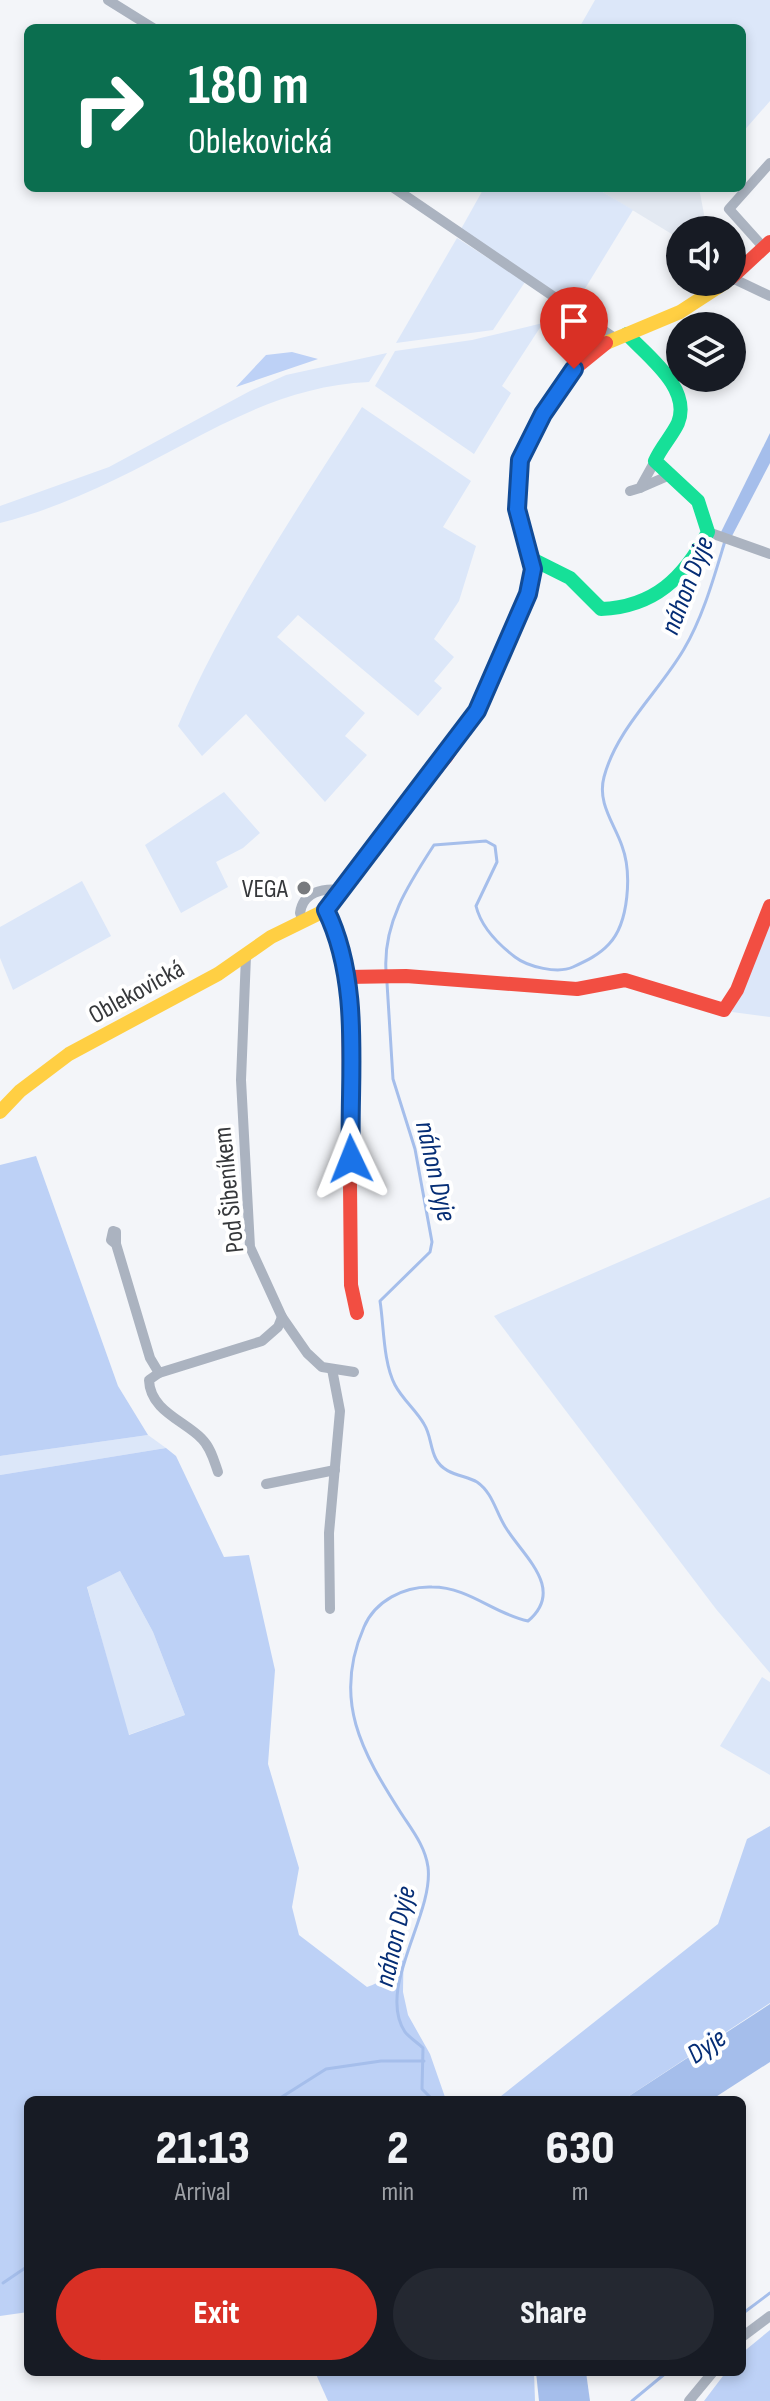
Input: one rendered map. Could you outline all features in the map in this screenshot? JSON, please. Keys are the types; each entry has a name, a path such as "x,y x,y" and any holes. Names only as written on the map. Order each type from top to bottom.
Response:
{"street":[{"path":"108,0 147,24"},
{"path":"746,265 767,245 729,209 767,172"},
{"path":"400,192 621,336 673,386 681,400 679,420 635,490 670,475"},
{"path":"746,285 770,296"},
{"name":"Oblekovická","path":"0,1112 34,1076 61,1058 246,956 272,936 326,910 366,853 446,757 477,711 528,594 533,569 517,509 520,460 543,414 574,369 621,336 680,312 705,296"},
{"path":"655,461 698,501 713,533"},
{"path":"530,558 563,575 594,597 601,609 616,610 660,595 676,584 713,533"},
{"path":"713,533 770,554"},
{"path":"303,922 300,913 307,897 318,891 341,890"},
{"path":"347,977 577,989 625,980 724,1010 737,990 770,906"},
{"path":"326,910 347,977 351,1285 357,1313"},
{"name":"Pod Šibeníkem","path":"246,956 241,1066 250,1247 282,1317 307,1353 322,1367 332,1369"},
{"path":"116,1244 150,1358 159,1373"},
{"path":"218,1472 200,1436 183,1428 149,1389 149,1380 159,1373 262,1341 278,1327 282,1317"},
{"path":"330,1609 329,1533 340,1411 332,1369 354,1372"},
{"path":"266,1484 335,1470"},
{"path":"746,2334 770,2316"},
{"path":"689,2401 710,2376"}],"shaded area":[{"path":"595,0 770,0 770,101 746,128 746,24 581,24"},
{"path":"482,192 603,192 633,210 575,305 461,229"},
{"path":"603,192 700,192 704,216 666,216 666,230"},
{"path":"457,238 525,282 493,330 396,343"},
{"path":"543,323 502,386 511,393 474,454 375,386 395,351 472,340"},
{"path":"292,352 318,359 236,387 266,355"},
{"path":"387,353 369,382 300,393 268,404 86,493 0,523 0,506 109,467 250,391 286,375"},
{"path":"362,407 471,481 443,527 476,546 459,601 434,639 454,657 434,681 442,688 418,716 298,615 277,637 365,713 345,736 367,755 325,802 246,714 202,756 178,726 240,603"},
{"path":"770,433 770,463 732,536 721,532"},
{"path":"224,792 260,833 243,848 216,862 228,887 181,913 145,845"},
{"path":"82,881 111,936 13,990 0,958 0,927"},
{"path":"770,913 770,1017 732,1012 734,1003"},
{"path":"36,1156 118,1386 148,1435 0,1456 0,1165"},
{"path":"770,1197 770,1673 716,1609 494,1316"},
{"path":"148,1435 166,1448 0,1475 0,1456"},
{"path":"166,1448 176,1456 224,1557 249,1555 275,1670 268,1764 299,1868 292,1907 299,1935 367,1987 384,1978 388,1972 394,1932 404,1927 403,1992 408,2015 430,2054 445,2096 24,2096 24,2313 0,2316 0,1475","holes":["120,1571 153,1632 185,1715 129,1735 87,1587"]},
{"path":"120,1571 153,1632 185,1715 128,1735 87,1586"},
{"path":"762,1677 770,1682 770,1775 720,1746"},
{"path":"770,1826 770,2003 629,2096 501,2096 718,1924 747,1839"},
{"path":"770,2004 770,2062 717,2096 629,2096"},
{"path":"770,2330 770,2401 704,2401 723,2376 746,2376 746,2350"},
{"path":"317,2376 534,2376 535,2401 328,2401"},
{"path":"536,2376 587,2376 590,2401 539,2401"}],"waterway":[{"name":"náhon Dyje","path":"386,971 389,937 399,905 434,845 486,841 495,846 497,862 476,906 491,934 521,961 543,968 567,969 592,957 609,944 621,924 628,883 622,846 603,796 604,777 618,742 691,637 725,541"},
{"name":"náhon Dyje","path":"387,983 393,1079 415,1149 432,1242 430,1252 380,1301 388,1366 398,1390 426,1428 436,1459 444,1468 477,1482 491,1497 506,1528 538,1573 543,1597 539,1609 528,1621 458,1591 432,1587 411,1589 392,1597 375,1610 364,1627 355,1653 351,1702 356,1724 374,1768 414,1832 428,1867 423,1907 397,1994 398,2014 405,2032 423,2048 422,2089 429,2096"},
{"path":"283,2096 326,2069 381,2061 424,2061"},
{"path":"3,2283 24,2269"},
{"path":"746,2311 770,2293"},
{"path":"632,2401 662,2376"}],"traffic: fast":[{"path":"530,558 570,578 601,609 620,607 652,596 678,576 708,532 698,501 655,461 678,423 681,410 679,397 656,363 627,334"}],"traffic: slow":[{"path":"606,343 680,312 705,296"},
{"path":"0,1112 20,1091 69,1054 218,974 271,937 326,910 396,817"}],"traffic: jam":[{"path":"746,264 770,242"},
{"path":"396,817 446,757 477,711 528,594 533,569 517,509 520,460 543,414 574,369 606,343"},
{"path":"347,977 406,976 577,989 625,980 724,1010 737,990 770,906"},
{"path":"326,910 340,945 348,981 351,1285 357,1313"}],"place":[{"name":"VEGA","path":"304,888"}],"route":[{"path":"351,1159 348,981 340,945 326,910 366,853 446,757 477,711 528,594 533,569 517,509 520,460 543,414 574,369"}],"water label":[{"name":"Dyje","path":"706,2045"}]}
